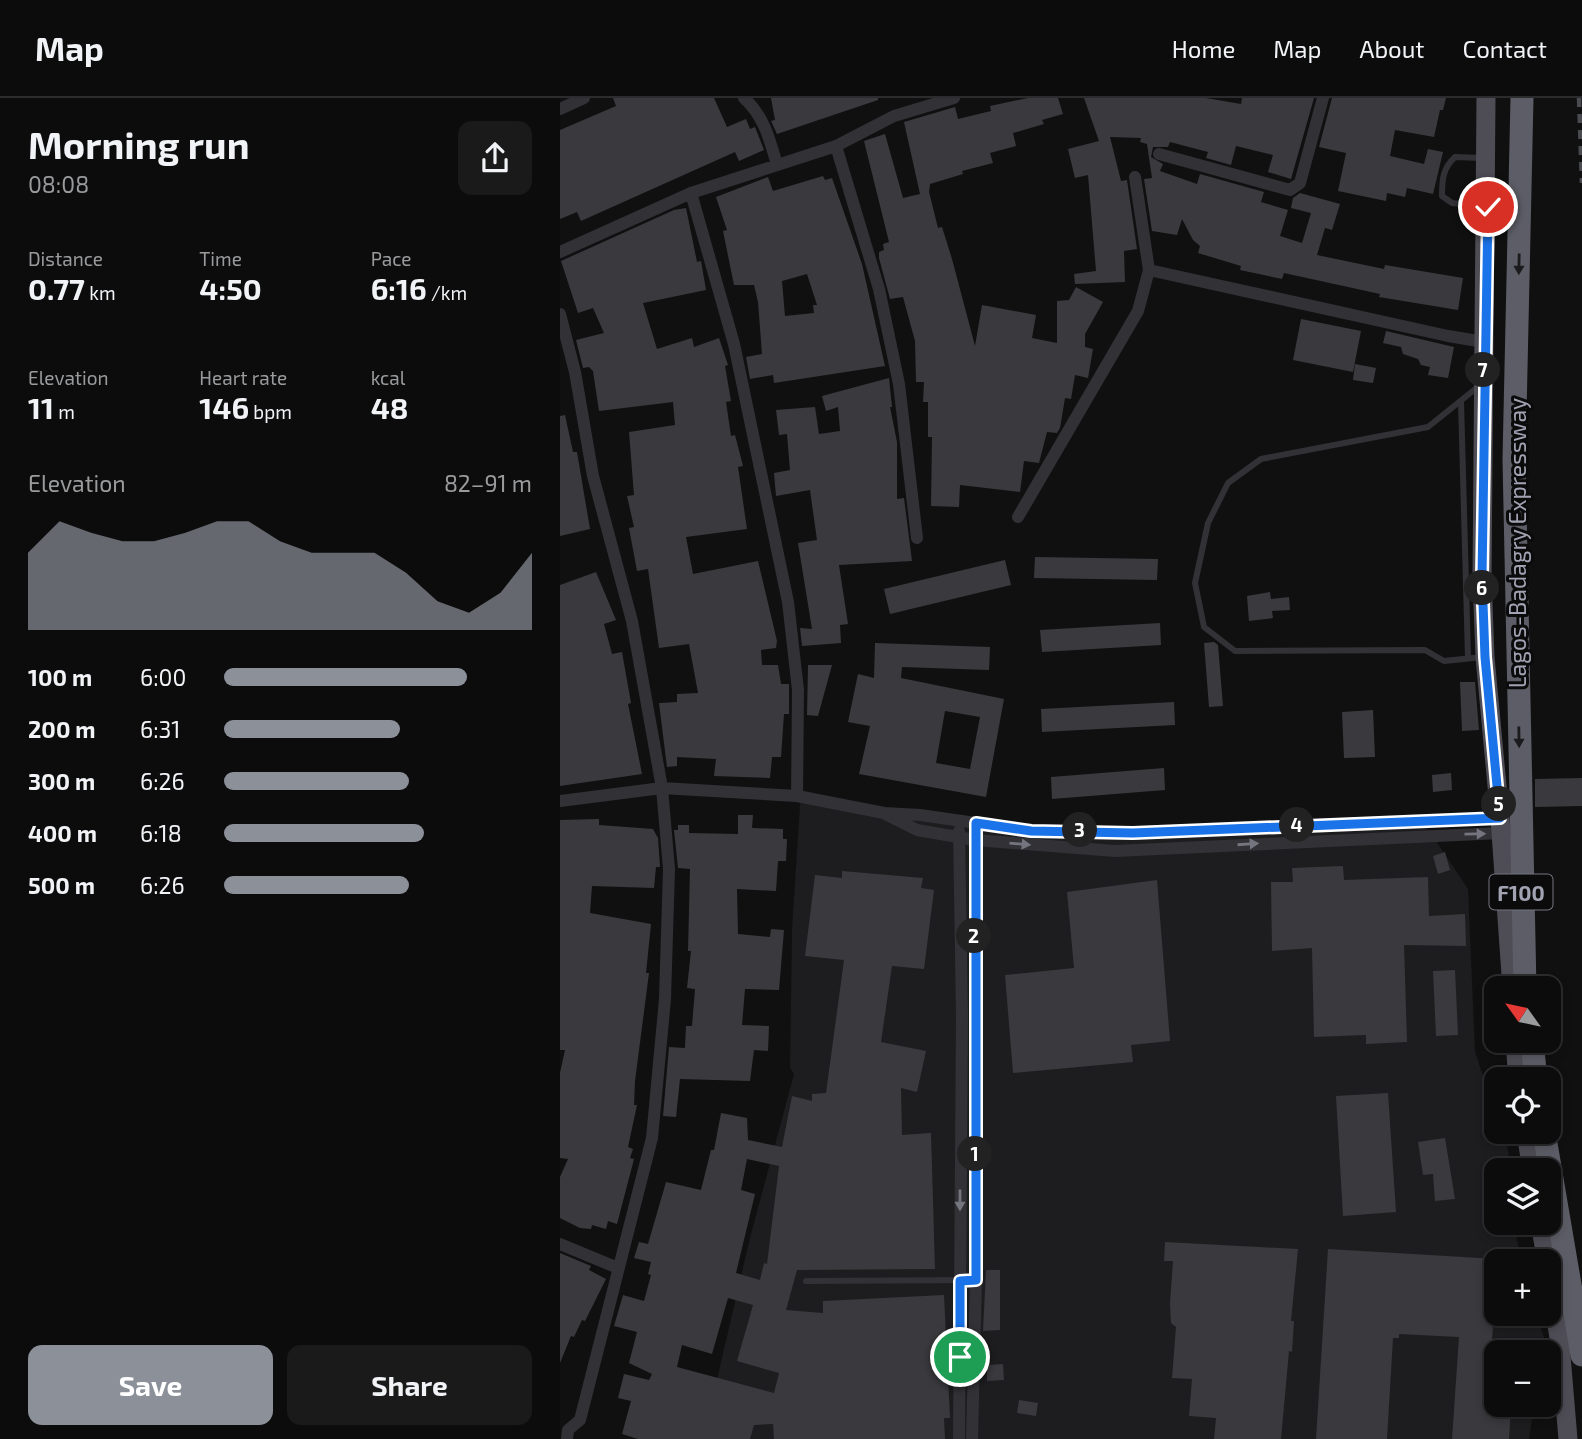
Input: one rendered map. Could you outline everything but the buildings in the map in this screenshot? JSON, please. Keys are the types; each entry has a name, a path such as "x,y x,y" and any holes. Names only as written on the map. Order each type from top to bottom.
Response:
{"highway":[{"name":"Lagos-Badagry Expressway","path":"1522,98 1514,459 1524,976"},
{"path":"1546,1144 1582,1355"}],"main road":[{"name":"Lagos-Badagry Expressway","path":"1486,98 1488,207 1483,382 1482,577 1476,658 1501,826 1510,976"},
{"path":"1557,1326 1567,1439"}],"street":[{"path":"560,109 584,98"},
{"path":"744,98 755,108 778,165"},
{"path":"560,252 691,193 836,146 894,116 954,98"},
{"path":"1159,154 1290,190 1295,189 1300,183 1323,98"},
{"path":"836,146 879,289 899,384 917,538"},
{"path":"1018,517 1127,335 1138,311 1149,270 1135,177"},
{"path":"691,193 734,344 788,602 798,690 797,796"},
{"path":"1149,270 1448,337 1484,342"},
{"path":"560,314 575,372 593,476 632,621 662,788 669,869 665,999 652,1138 580,1420 568,1430 567,1439"},
{"path":"560,801 662,788 797,796 884,813 956,819 1031,831 1133,833 1501,826"},
{"path":"884,813 917,830 961,838 1115,851 1501,826"},
{"path":"956,819 961,838 960,1439"},
{"path":"972,1439 976,1280 976,823"},
{"path":"560,1244 618,1268"}],"lane":[{"path":"1488,159 1455,157 1446,165 1442,180 1443,195 1452,203 1488,207"},
{"path":"1461,401 1476,658 1444,661 1425,650 1235,652 1204,627 1195,583 1208,523 1228,483 1261,459 1428,427 1483,382"},
{"path":"806,1281 976,1280"}],"shaded area":[{"path":"801,790 922,821 974,829 1424,823 1468,889 1475,1052 1484,1079 1484,1144 1506,1144 1508,1149 1509,1158 1484,1158 1484,1235 1516,1235 1519,1249 1484,1249 1484,1326 1541,1326 1545,1340 1484,1340 1484,1417 1532,1417 1529,1439 703,1439 750,1238 794,1074 790,1068 792,930"}],"railway":[{"path":"1579,98 1582,183"}],"route":[{"path":"960,1357 960,1281 976,1280 976,823 1031,831 1133,833 1384,820 1500,818 1485,657 1482,577 1483,382 1488,207"}]}
